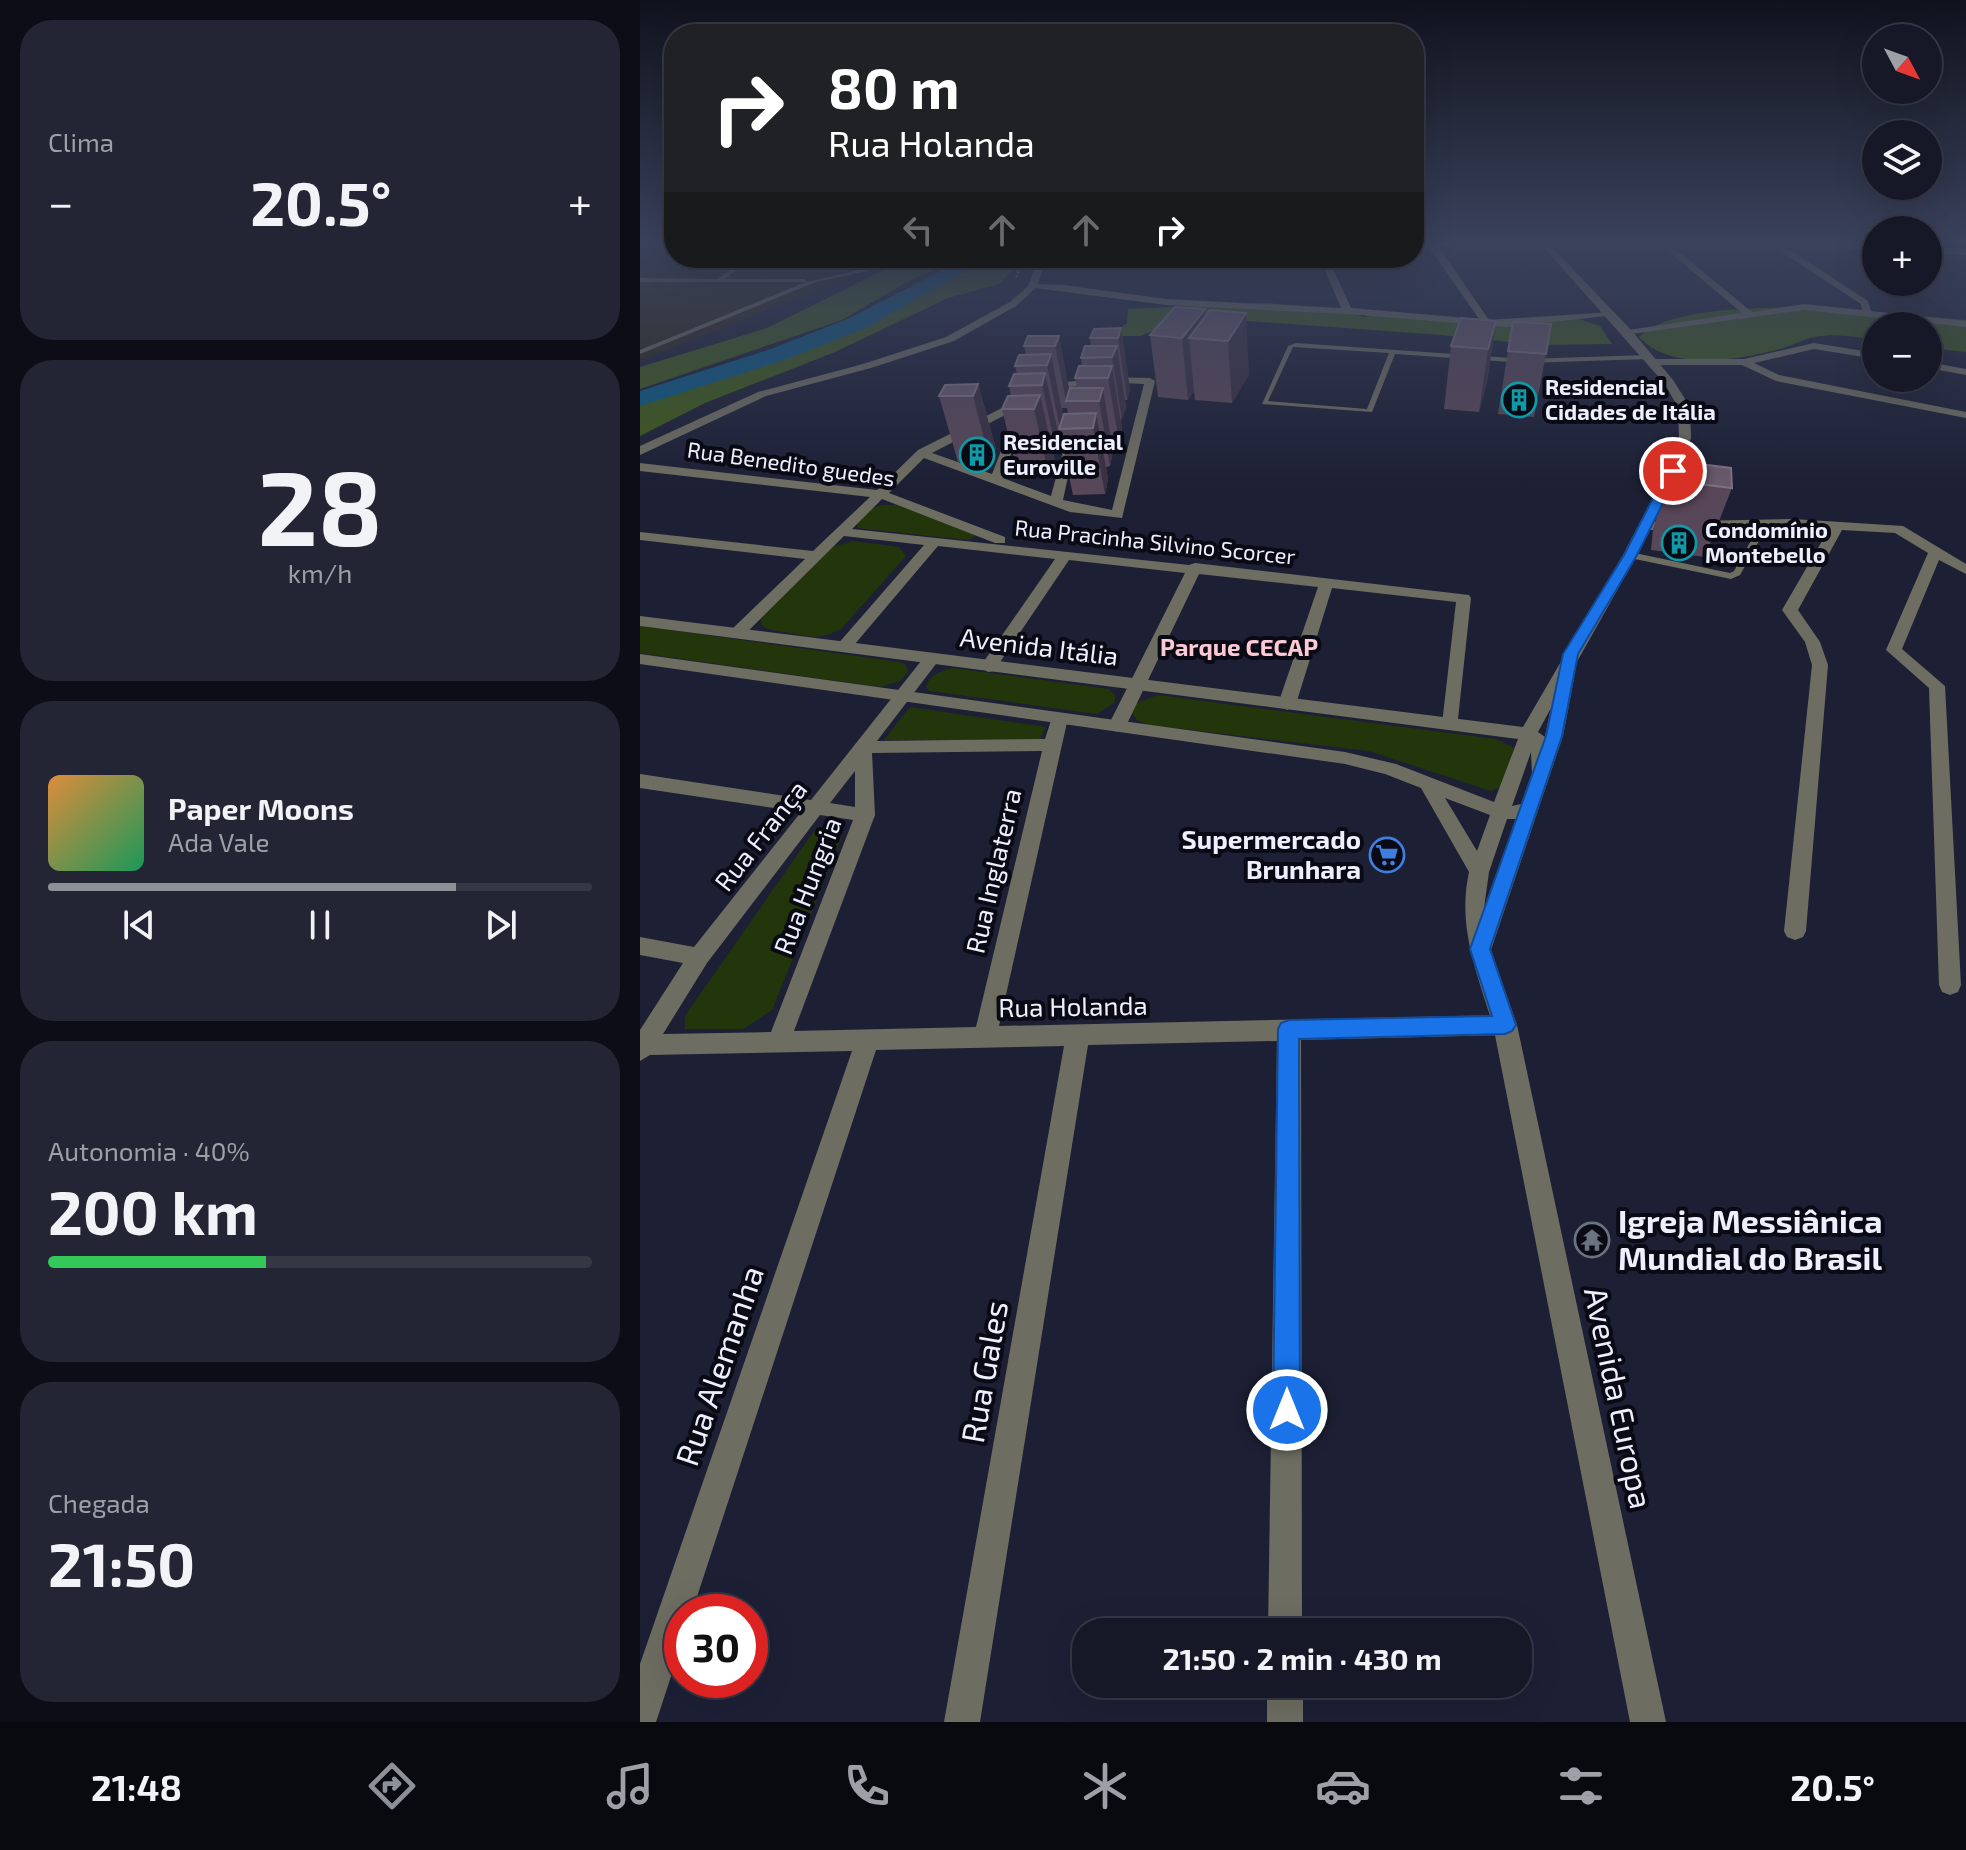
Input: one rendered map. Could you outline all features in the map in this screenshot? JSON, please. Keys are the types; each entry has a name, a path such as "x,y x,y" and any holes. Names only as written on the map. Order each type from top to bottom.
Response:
{"street":[{"path":"640,451 762,394 867,366 950,339 978,323"},
{"name":"Avenida Europa","path":"1619,323 1651,360 1684,407 1685,438 1646,526 1528,734 1479,872 1473,901 1480,949 1505,1025 1648,1722"},
{"path":"1628,333 1689,323"},
{"path":"1651,360 1744,362 1814,346 1862,354"},
{"path":"1744,362 1776,378 1966,415"},
{"path":"1942,368 1966,372"},
{"path":"922,453 1075,509 1117,515 1150,381 1088,379 1083,398"},
{"path":"737,633 922,453 1026,400 1046,386 1087,383"},
{"path":"996,480 1026,400"},
{"path":"1056,502 1075,427"},
{"name":"Rua Benedito guedes","path":"640,467 880,494 1023,549"},
{"path":"1646,526 1838,525 1898,529 1966,570"},
{"path":"1795,931 1820,665 1817,645 1802,630 1790,610 1838,525"},
{"name":"Rua Pracinha Silvino Scorcer","path":"841,532 1195,567 1464,598 1451,724"},
{"path":"640,536 816,556"},
{"path":"843,648 935,541"},
{"path":"1935,552 1894,650 1937,686 1950,985"},
{"path":"988,667 1066,554"},
{"path":"1117,726 1195,567"},
{"path":"1287,704 1327,582"},
{"name":"Avenida Itália","path":"640,621 1528,734"},
{"name":"Avenida Europa","path":"1480,949 1554,736 1571,654"},
{"path":"640,659 1345,758 1390,769 1501,812 1519,813 1528,809"},
{"name":"Rua França","path":"642,1048 699,957 931,660"},
{"name":"Rua Inglaterra","path":"985,1037 1059,718"},
{"path":"1528,734 1539,742 1541,772"},
{"path":"863,747 1052,745"},
{"name":"Rua Hungria","path":"779,1041 865,815 863,747"},
{"path":"640,781 865,815"},
{"path":"1428,784 1479,872"},
{"path":"640,946 699,957"},
{"name":"Rua Holanda","path":"642,1048 779,1041 1505,1025"},
{"path":"1285,1618 1289,1029"},
{"name":"Rua Gales","path":"962,1722 1078,1034"},
{"name":"Rua Alemanha","path":"640,1716 868,1039"},
{"path":"1285,1698 1285,1722"}],"lane":[{"path":"640,352 710,323"},
{"path":"1393,351 1370,411 1264,403 1292,345 1393,351 1525,361 1651,360"},
{"path":"1630,555 1731,576 1737,573 1756,539"}],"shaded area":[{"path":"640,323 733,323 640,360"}],"green space":[{"path":"776,323 832,323 640,389 640,367"},
{"path":"847,323 895,323 835,352 705,403 640,436 640,399 770,356"},
{"path":"1127,323 1182,323 1168,325 1140,336 1121,336 1119,329"},
{"path":"1280,323 1592,323 1600,326 1612,344 1539,345"},
{"path":"1663,323 1862,323 1862,338 1823,336 1763,353 1725,359 1687,359 1669,355 1639,337"},
{"path":"1942,323 1966,323 1966,352 1942,349"},
{"path":"896,505 972,532 975,536 968,540 858,528 856,522 872,508"},
{"path":"853,541 899,547 906,556 841,629 813,637 767,629 761,624 761,618 833,547"},
{"path":"640,626 899,662 906,665 908,672 900,681 880,687 640,653"},
{"path":"952,668 1109,689 1115,695 1115,702 1097,714 930,691 926,687 933,676"},
{"path":"1157,695 1496,739 1514,748 1503,786 1491,791 1369,751 1149,725 1137,720 1131,712 1135,704"},
{"path":"910,707 1046,727 1039,741 884,740"},
{"path":"827,827 838,831 841,839 772,1010 743,1029 685,1029 685,1016 814,831"}],"building":[{"path":"1160,323 1194,323 1182,338 1150,335"},
{"path":"1200,323 1239,323 1228,341 1189,338"},
{"path":"1459,323 1495,323 1488,349 1451,346"},
{"path":"1513,323 1551,324 1546,354 1508,351"},
{"path":"1121,328 1118,338 1090,338 1094,329"},
{"path":"1028,336 1059,336 1055,346 1024,346"},
{"path":"1085,346 1117,346 1112,357 1081,358"},
{"path":"1051,354 1047,365 1015,366 1019,355"},
{"path":"1079,366 1112,366 1108,378 1075,378"},
{"path":"1045,373 1042,385 1009,386 1014,374"},
{"path":"978,384 973,396 939,396 945,385"},
{"path":"1070,388 1103,388 1099,401 1066,401"},
{"path":"1040,395 1034,409 1002,409 1008,396"},
{"path":"1096,413 1093,428 1059,429 1064,414"},
{"path":"1675,461 1731,468 1732,488 1674,481"}],"waterway":[{"path":"640,399 776,355 857,323"}],"place":[{"name":"Residencial Cidades de Itália","path":"1519,400"},
{"name":"Residencial Euroville","path":"977,455"},
{"name":"Condomínio Montebello","path":"1679,543"},
{"name":"Supermercado Brunhara","path":"1387,855"},
{"name":"Igreja Messiânica Mundial do Brasil","path":"1592,1240"}],"district":[{"name":"Parque CECAP","path":"1239,648"}],"route":[{"path":"1287,1410 1289,1029 1505,1025 1480,949 1554,736 1571,654 1630,555 1673,471"}]}
